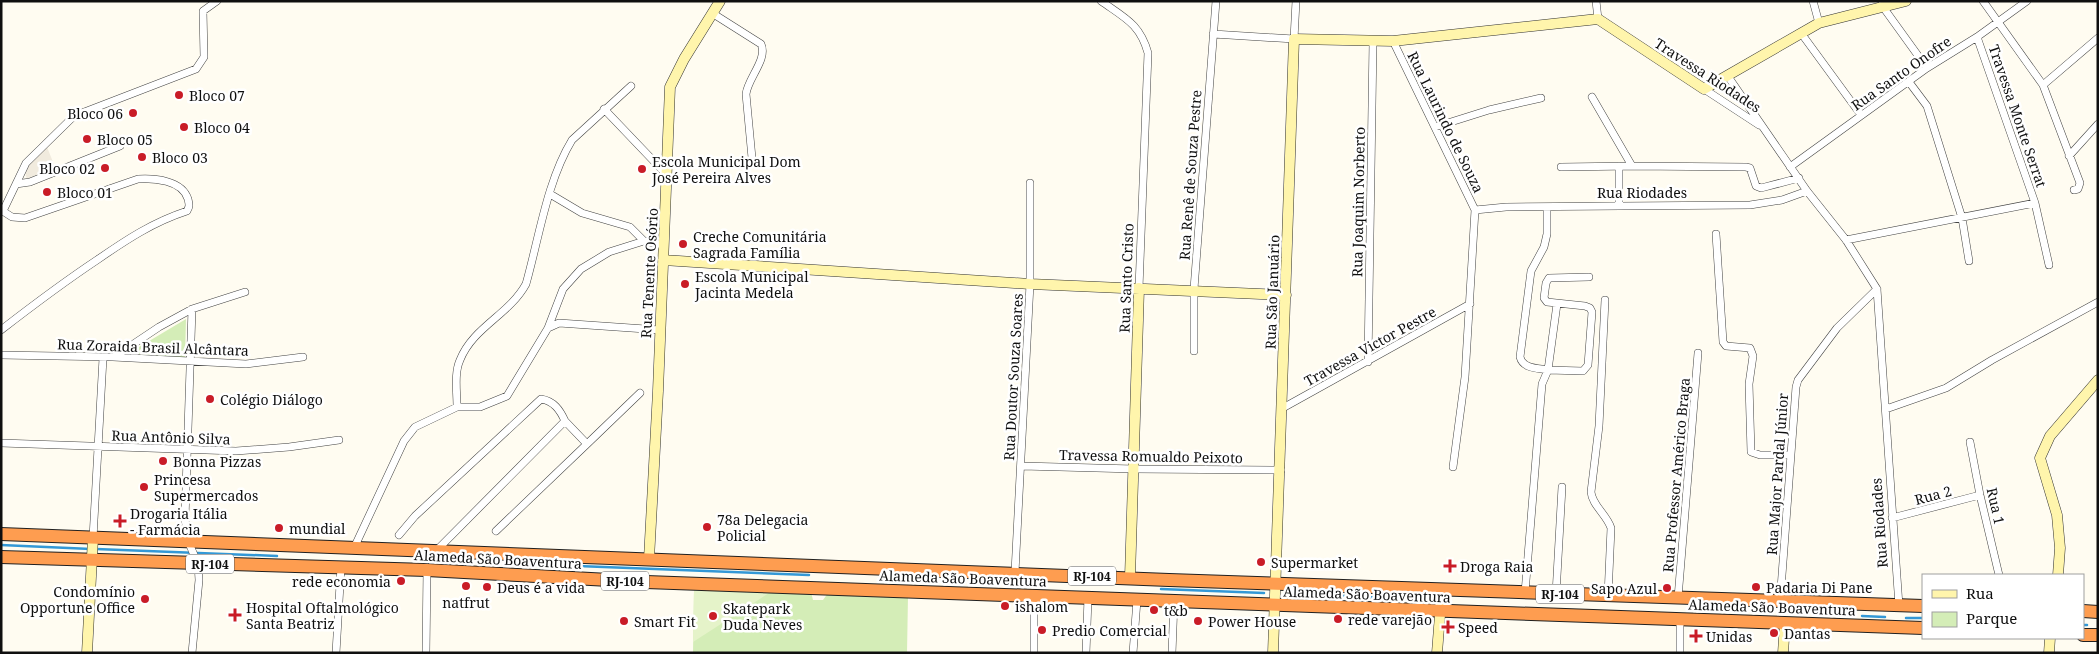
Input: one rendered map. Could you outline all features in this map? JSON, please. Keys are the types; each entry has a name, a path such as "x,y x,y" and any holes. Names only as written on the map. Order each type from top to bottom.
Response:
{"highway":[{"name":"Alameda São Boaventura","path":"1,534 189,544 354,548 1525,593 1922,606"},
{"name":"Alameda São Boaventura","path":"1,556 92,560 196,561 427,570 646,582 1595,618 1680,618 1922,628"},
{"path":"2084,611 2098,612"},
{"path":"2084,635 2098,635"}],"street":[{"path":"1,330 80,271 138,232 189,209 187,197 182,188 172,183 144,178 25,218 12,217 2,210 26,163 74,116 196,69 204,56 203,11 217,1"},
{"name":"Rua Tenente Osório","path":"649,559 664,260 670,87 684,58 720,1"},
{"name":"Rua Santo Cristo","path":"1102,1 1139,29 1148,53 1130,577"},
{"name":"Rua Renê de Souza Pestre","path":"1194,351 1194,289 1216,1"},
{"name":"Rua São Januário","path":"1273,653 1274,583 1281,470 1281,409 1296,1"},
{"path":"1213,34 1294,39 1393,41 1598,20 1596,1"},
{"path":"1814,1 1819,23"},
{"path":"1704,89 1819,23 1883,4 1906,1"},
{"path":"1983,1 2043,85 2080,183 2078,189 2074,190"},
{"name":"Rua Santo Onofre","path":"1790,167 1927,68 1977,37 2027,1"},
{"path":"1883,4 1927,68"},
{"path":"712,13 763,47 763,55 747,86 746,94 752,158"},
{"name":"Travessa Riodades","path":"1598,20 1762,126 1790,167 1846,240 1877,289"},
{"path":"1801,33 1861,115"},
{"name":"Travessa Monte Serrat","path":"1977,37 2035,203 2049,265"},
{"path":"2043,85 2098,38"},
{"name":"Rua Laurindo de Souza","path":"1393,41 1475,210 1465,377 1453,467"},
{"name":"Rua Joaquim Norberto","path":"1368,362 1373,42"},
{"path":"1727,76 1762,126"},
{"path":"1909,82 1928,106 1962,218 1969,261"},
{"path":"457,407 460,359 474,337 510,306 526,284 550,194 566,150 572,140 631,86"},
{"path":"1592,97 1632,166"},
{"path":"1436,127 1490,110 1541,98"},
{"path":"604,109 667,175"},
{"path":"2069,156 2098,124"},
{"path":"16,184 30,182 120,146"},
{"path":"1618,206 1619,166"},
{"path":"1561,167 1748,168 1751,170 1756,186 1761,188 1799,178"},
{"name":"Rua Doutor Souza Soares","path":"1015,572 1030,284 1030,183"},
{"name":"Rua Riodades","path":"1475,210 1547,207 1750,205 1782,200 1807,190"},
{"path":"550,194 582,213 630,227 644,242"},
{"path":"1846,240 2035,203"},
{"path":"1547,207 1547,234 1544,247 1531,271 1520,357 1522,362 1528,366 1548,370 1583,371 1588,365 1592,312 1590,308 1557,304 1545,300 1546,283 1549,278 1590,277"},
{"path":"1716,234 1723,342 1726,346 1750,348 1753,356 1749,384 1751,452 1760,455 1791,455"},
{"path":"354,548 409,434 415,427 457,407 480,407 508,396 548,328 563,289 581,269 609,252 644,242 664,245"},
{"path":"664,260 1030,284 1194,289 1286,295"},
{"name":"Rua Riodades","path":"1877,289 1899,606"},
{"name":"Rua Major Pardal Júnior","path":"1780,602 1796,386 1798,380 1837,328 1877,289"},
{"path":"114,357 159,327 192,309 245,292"},
{"path":"1606,300 1599,426 1591,492 1592,500 1608,519 1611,528 1608,596"},
{"path":"1886,409 1946,388 1992,360 2098,302"},
{"name":"Travessa Victor Pestre","path":"1281,409 1470,304"},
{"path":"1525,593 1542,384 1548,370 1557,304"},
{"path":"192,309 185,519 189,544 196,561 199,580 192,653"},
{"path":"548,328 563,322 660,330"},
{"name":"Rua Professor Américo Braga","path":"1678,598 1698,353"},
{"name":"Rua Zoraida Brasil Alcântara","path":"1,356 114,357 246,364 303,357"},
{"path":"87,653 103,358"},
{"path":"2058,574 2060,548 2058,525 2040,458 2050,436 2098,380"},
{"path":"496,531 640,393"},
{"path":"399,535 415,516 541,399 549,400 560,411 565,421 587,444"},
{"path":"435,551 565,421"},
{"name":"Rua Antônio Silva","path":"1,443 187,450 258,450 339,440"},
{"name":"Rua 1","path":"1970,442 1980,495 1999,574"},
{"name":"Travessa Romualdo Peixoto","path":"1022,466 1134,470 1281,470"},
{"path":"1556,594 1562,487"},
{"name":"Rua 2","path":"1892,518 1980,495"},
{"path":"336,653 342,568"},
{"path":"426,653 427,570"},
{"path":"1437,653 1442,589"},
{"path":"1034,596 1034,653"},
{"path":"1086,653 1088,598"},
{"path":"1133,653 1137,600"},
{"path":"1172,653 1174,601"},
{"path":"1680,618 1680,653"},
{"path":"1783,653 1785,622"},
{"path":"2049,653 2050,639"}],"green space":[{"path":"186,319 185,358 129,353"},
{"path":"694,590 811,592 813,600 823,600 828,593 908,596 907,653 693,653"},
{"name":"Skatepark Duda Neves","path":"694,590 772,591 693,642"}],"shaded area":[{"path":"47,147 55,167 27,179 24,170"}],"waterway":[{"path":"1,545 91,549"},
{"path":"96,549 277,556"},
{"path":"578,566 809,575"},
{"path":"1161,589 1264,593"},
{"path":"1301,594 1432,600"},
{"path":"1862,616 1885,617"},
{"path":"1906,618 1922,618"}],"place":[{"name":"Bloco 07","path":"179,95"},
{"name":"Bloco 06","path":"133,113"},
{"name":"Bloco 04","path":"184,127"},
{"name":"Bloco 05","path":"87,139"},
{"name":"Bloco 03","path":"142,157"},
{"name":"Bloco 02","path":"105,168"},
{"name":"Escola Municipal Dom José Pereira Alves","path":"642,169"},
{"name":"Bloco 01","path":"47,192"},
{"name":"Creche Comunitária Sagrada Família","path":"683,244"},
{"name":"Escola Municipal Jacinta Medela","path":"685,284"},
{"name":"Colégio Diálogo","path":"210,399"},
{"name":"Bonna Pizzas","path":"163,461"},
{"name":"Princesa Supermercados","path":"144,487"},
{"name":"Drogaria Itália - Farmácia","path":"120,521"},
{"name":"78a Delegacia Policial","path":"707,527"},
{"name":"mundial","path":"279,528"},
{"name":"Supermarket","path":"1261,562"},
{"name":"Droga Raia","path":"1450,566"},
{"name":"rede economia","path":"401,581"},
{"name":"natfrut","path":"466,586"},
{"name":"Deus é a vida","path":"487,587"},
{"name":"Padaria Di Pane","path":"1756,587"},
{"name":"Sapo Azul","path":"1667,588"},
{"name":"Condomínio Opportune Office","path":"145,599"},
{"name":"ishalom","path":"1005,606"},
{"name":"t&b","path":"1154,610"},
{"name":"Hospital Oftalmológico Santa Beatriz","path":"235,615"},
{"name":"Skatepark Duda Neves","path":"713,616"},
{"name":"rede varejão","path":"1338,619"},
{"name":"Smart Fit","path":"624,621"},
{"name":"Power House","path":"1198,621"},
{"name":"Speed","path":"1448,627"},
{"name":"Predio Comercial","path":"1042,630"},
{"name":"Dantas","path":"1774,633"},
{"name":"Unidas","path":"1696,636"}]}
